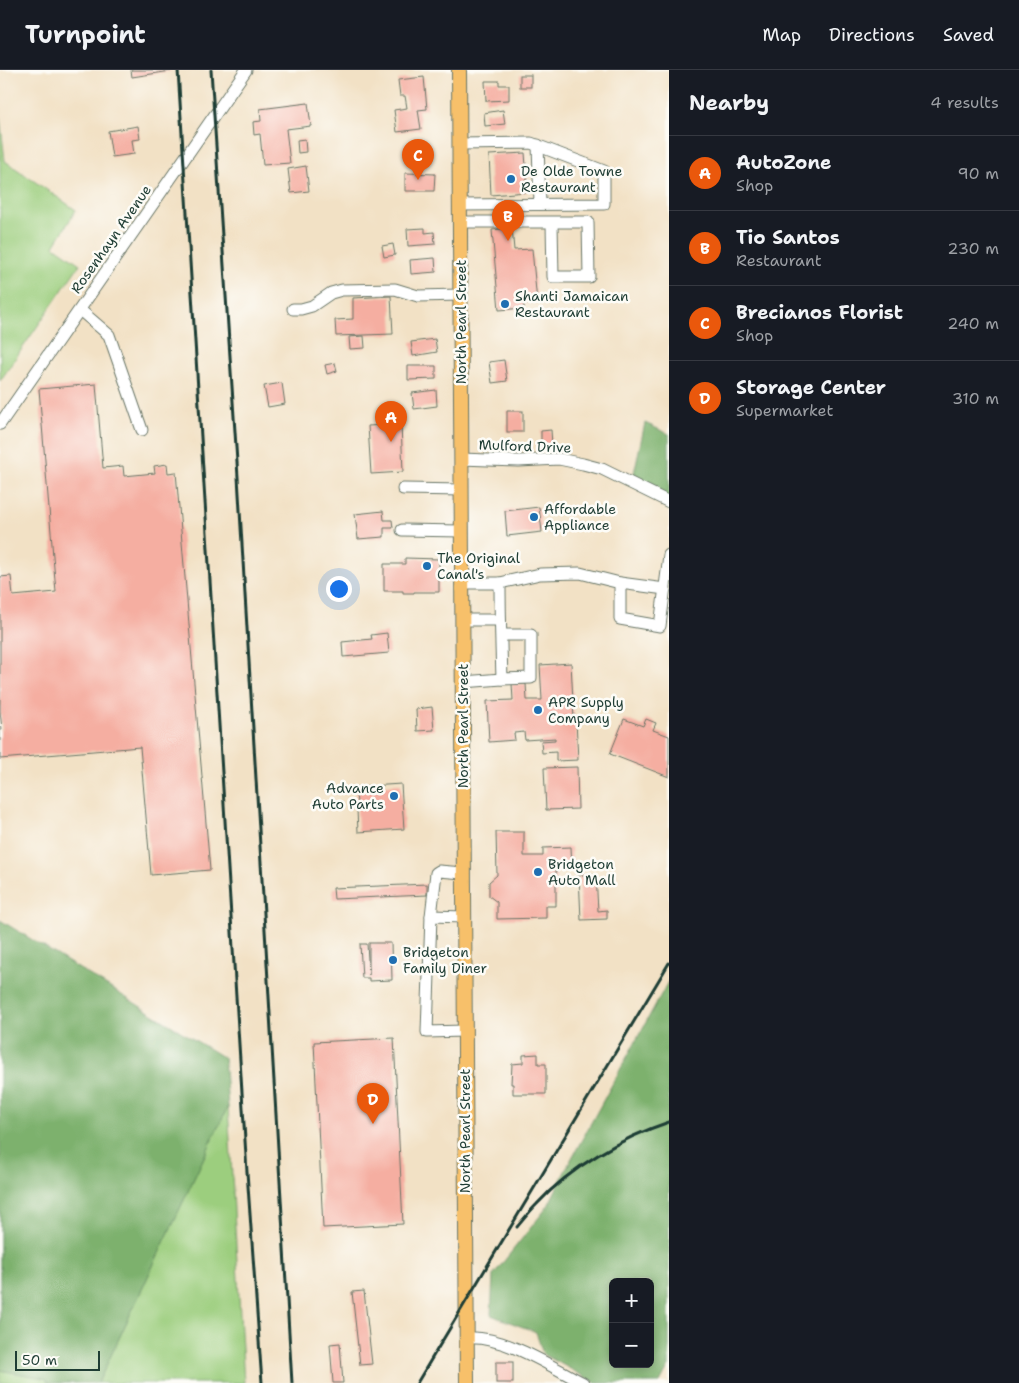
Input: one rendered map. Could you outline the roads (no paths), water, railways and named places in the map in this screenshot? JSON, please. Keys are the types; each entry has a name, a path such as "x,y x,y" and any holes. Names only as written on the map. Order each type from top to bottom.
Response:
{"main road":[{"name":"North Pearl Street","path":"459,70 467,1383"}],"street":[{"name":"Rosenhayn Avenue","path":"0,424 246,70"},
{"path":"459,144 531,143 604,172 604,204 460,205"},
{"path":"538,145 540,204"},
{"path":"460,222 552,222 588,222 589,277 553,276 552,222"},
{"path":"293,309 312,306 331,293 342,290 396,289 418,296 460,295"},
{"path":"80,310 109,335 142,430"},
{"name":"Mulford Drive","path":"462,459 519,461 559,459 602,469 669,502"},
{"path":"403,489 462,490"},
{"path":"402,530 462,531"},
{"path":"620,583 620,619 660,626 669,555"},
{"path":"462,583 500,583 540,574 580,573 620,583 665,589"},
{"path":"500,583 502,679"},
{"path":"462,620 500,620"},
{"path":"463,682 531,678 531,635 500,635"},
{"path":"463,874 439,871 436,873 431,916 427,1032 464,1030"},
{"path":"431,916 464,917"},
{"path":"466,1338 500,1342 514,1347 583,1383"}],"railway":[{"path":"178,70 262,1383"},
{"path":"211,70 238,477 292,1383"},
{"path":"417,1383 669,963"},
{"path":"517,1227 550,1191 581,1166 615,1145 669,1122"}],"place":[{"name":"De Olde Towne Restaurant","path":"511,179"},
{"name":"Brecianos Florist","path":"418,180"},
{"name":"Tio Santos","path":"508,241"},
{"name":"Shanti Jamaican Restaurant","path":"505,304"},
{"name":"AutoZone","path":"391,442"},
{"name":"Affordable Appliance","path":"534,517"},
{"name":"The Original Canal's","path":"427,566"},
{"name":"APR Supply Company","path":"538,710"},
{"name":"Advance Auto Parts","path":"394,796"},
{"name":"Bridgeton Auto Mall","path":"538,872"},
{"name":"Bridgeton Family Diner","path":"393,960"},
{"name":"Storage Center","path":"373,1124"}]}
